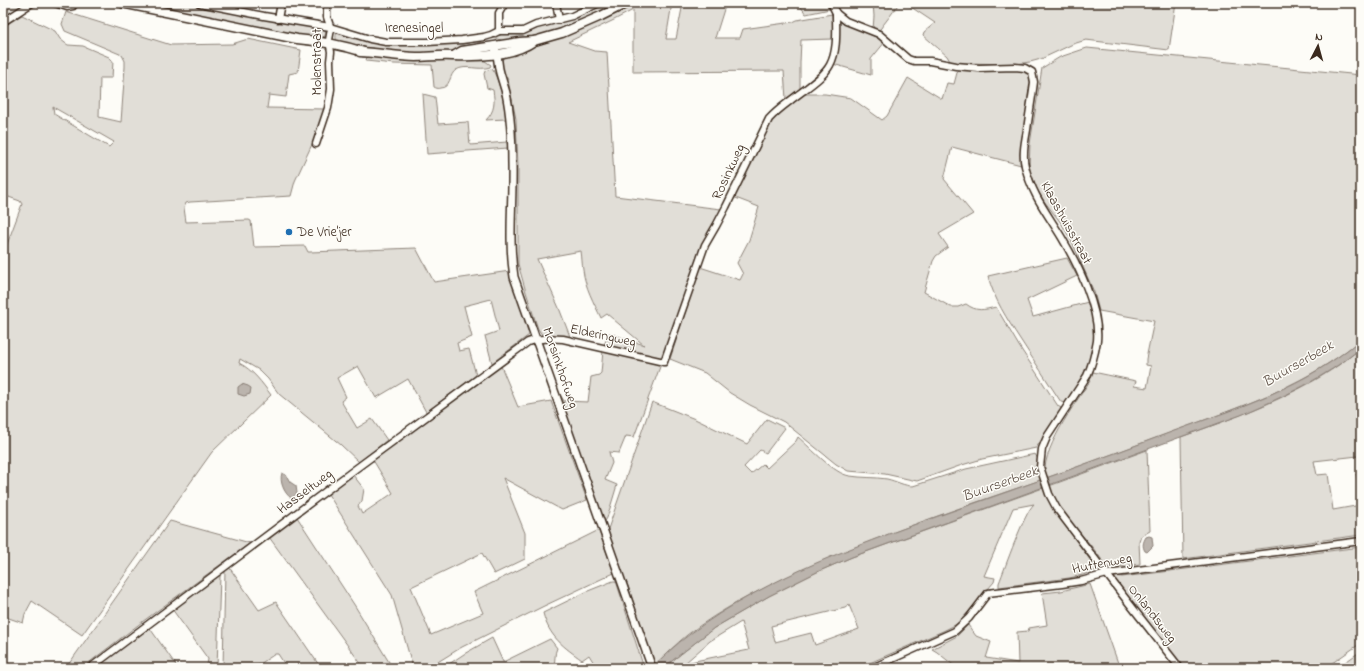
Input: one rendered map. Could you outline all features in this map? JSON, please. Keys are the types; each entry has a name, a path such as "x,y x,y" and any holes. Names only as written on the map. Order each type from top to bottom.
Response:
{"main road":[{"path":"122,3 297,39 315,40 330,46 364,52 417,57 452,56 462,52 495,51 520,42 534,42 562,33 627,3"}],"street":[{"path":"3,22 32,3"},
{"path":"55,3 67,7 72,6 74,3"},
{"name":"Irenesingel","path":"199,3 330,27 370,39 386,42 462,40 484,37 499,31 519,32 536,25 572,16 599,3"},
{"path":"278,18 281,3"},
{"name":"Molenstraat","path":"316,144 322,130 331,89 330,27 327,17 327,3"},
{"path":"499,31 499,13 505,3"},
{"path":"556,3 559,20"},
{"name":"Klaashuisstraat","path":"831,3 836,13 846,21 854,26 880,34 908,59 914,61 930,61 956,66 979,68 1025,68 1032,72 1034,82 1024,147 1024,164 1035,196 1073,257 1083,280 1093,306 1097,340 1087,376 1047,437 1042,449 1040,467 1049,494 1057,509 1097,563 1107,574"},
{"name":"Rosinkweg","path":"664,362 704,245 726,207 769,119 776,111 826,71 830,66 835,44 836,13"},
{"name":"Morsinkhofweg","path":"495,51 506,94 510,126 512,164 512,265 514,277 652,667"},
{"name":"Elderingweg","path":"536,339 563,339 664,362"},
{"name":"Hasseltweg","path":"90,668 354,470 528,342 536,339"},
{"name":"Huttenweg","path":"872,668 955,631 969,618 988,593 1081,581 1107,574 1361,541"},
{"name":"Onlandsweg","path":"1107,574 1180,668"}],"shaded area":[{"path":"3,3 29,3 3,19"},
{"path":"141,3 188,3 298,25 322,28 326,32 325,36 319,40"},
{"path":"604,3 619,3 595,16 542,37 503,42 493,38 500,33 518,34 565,21"},
{"path":"635,3 672,3 666,39 676,39 683,3 726,3 715,38 740,38 743,29 793,22 832,14 833,39 801,40 800,89 786,99 784,71 633,72 633,10 568,42 594,51 607,52 615,196 721,209 702,244 664,356 661,358 604,345 609,333 644,345 607,314 601,318 586,283 581,251 537,259 571,339 543,336 538,329 518,264 518,167 516,119 508,80 501,66 501,62 504,57 509,54 564,36"},
{"path":"798,3 827,3 830,9 806,14"},
{"path":"873,3 899,3 878,32 873,30"},
{"path":"905,3 1176,3 1169,50 1086,40 1073,44 1041,59 1030,62 1016,64 963,63 958,65 951,63 947,56 923,35 924,32 935,23"},
{"path":"66,12 171,45 232,44 248,39 301,50 298,72 289,74 286,97 269,95 267,108 325,109 314,140 295,181 291,196 190,202 186,203 184,208 186,222 249,220 251,221 254,247 305,246 308,252 416,248 434,282 510,271 529,335 492,363 485,336 499,331 491,299 464,306 472,337 457,343 459,351 469,349 476,375 426,412 408,379 376,398 358,366 337,378 346,397 341,401 357,428 372,419 387,440 359,462 341,445 279,394 259,370 240,359 239,363 261,381 271,395 212,452 82,635 32,601 25,614 23,623 3,616 3,255 22,204 20,201 3,195 3,27 22,15 55,31 60,39 68,45 83,46 109,57 113,61 112,78 100,78 99,117 121,122 125,67 125,61 122,55 65,31 62,24","holes":["53,107 114,142 109,147 54,114"]},
{"path":"837,18 885,42 871,59 871,75 833,64"},
{"path":"339,31 339,33 354,39 357,38 368,41 466,42 467,47 478,46 478,41 481,41 481,47 438,53 402,53 369,50 344,45 337,41 336,35"},
{"path":"1087,48 1361,75 1361,339 1321,368 1278,391 1232,410 1046,478 1045,468 1053,442 1060,428 1090,381 1093,372 1136,381 1134,386 1147,388 1151,366 1146,365 1146,359 1154,321 1099,311 1094,292 1072,242 1061,223 1038,191 1029,168 1030,144 1042,68 1060,57"},
{"path":"367,56 485,61 491,65 490,67 486,68 460,68 452,74 446,86 438,88 434,87 432,65 394,64 366,61"},
{"path":"491,69 496,76 500,88 506,119 486,120 494,106 493,90 487,88 484,74 485,71"},
{"path":"958,69 1024,70 1031,77 1020,154 1021,165 952,147 944,179 973,214 939,234 948,247 936,256 933,261 924,292 951,307 958,307 966,304 980,310 996,307 1019,346 1061,410 1036,448 982,459 917,481 885,474 848,471 836,464 784,422 730,393 705,373 670,359 700,267 740,280 743,274 737,263 749,240 759,207 733,197 768,125 779,111 802,94 825,94 851,98 882,120 887,116 908,78 942,99 947,83 954,84"},
{"path":"423,94 435,97 438,124 468,122 470,145 507,142 508,148 427,154"},
{"path":"1067,258 1077,276 1027,300 1033,317 1088,302 1094,329 1093,349 1086,369 1065,403 1061,402 1015,331 997,301 988,276"},
{"path":"1361,339 1361,348 1333,369 1272,401 1241,415 852,557 817,572 769,596 714,628 663,668 651,668 685,638 720,613 785,577 854,547 1248,404 1272,394 1318,370"},
{"path":"1361,348 1361,473 1358,456 1314,461 1317,475 1328,474 1333,510 1361,505 1361,535 1183,559 1181,437 1228,420 1298,389 1341,364"},
{"path":"603,351 661,364 634,437 626,436 619,453 609,452 612,463 605,480 617,485 607,518 604,523 555,386 564,401 588,402 591,377 601,373"},
{"path":"501,366 518,407 551,401 587,500 562,510 503,478 525,533 525,559 494,574 482,553 411,587 431,635 483,613 474,592 597,531 599,531 614,573 462,647 428,668 413,668 392,595 328,494 353,475 364,489 362,501 358,506 362,514 393,493 373,460"},
{"path":"242,384 251,388 250,394 244,396 238,394 238,387"},
{"path":"652,402 695,419 747,444 767,419 785,428 766,453 760,450 744,467 751,474 763,464 767,468 796,441 798,437 830,466 837,471 850,476 887,479 913,486 966,469 1035,454 1038,459 1041,480 888,534 783,579 741,600 713,617 687,635 654,666 628,586 607,532"},
{"path":"1147,450 1150,531 1141,536 1139,542 1140,564 1107,568 1100,557 1068,518 1054,498 1049,486"},
{"path":"282,473 286,475 290,482 296,486 297,493 294,497 291,498 288,496 284,490 281,480"},
{"path":"1361,473 1361,494 1356,474"},
{"path":"1043,488 1055,511 1098,571 1096,570 1069,578 999,587 999,583 1020,529 1034,504 1013,508 984,576 995,578 994,582 962,619 955,625 943,631 858,668 663,668 714,628 769,596 817,572 852,557","holes":["849,605 859,629 815,645 811,633 775,642 771,626 845,608","741,622 749,650 685,663 710,641"]},
{"path":"297,517 355,606 392,667 395,668 364,668 269,537"},
{"path":"170,521 250,543 82,668 66,668"},
{"path":"1146,537 1152,537 1153,546 1147,552 1143,547 1143,544"},
{"path":"1361,547 1361,643 1325,668 1184,668 1110,575 1122,577"},
{"path":"229,567 259,610 276,602 321,668 287,668 278,654 275,654 254,668 223,668 225,570"},
{"path":"219,575 217,668 203,668 207,665 208,659 172,609"},
{"path":"616,581 644,668 597,668 589,655 582,660 563,646 553,635 543,613 588,591"},
{"path":"1090,584 1118,665 1103,668 957,668 932,649 957,636 968,625 976,636 991,642 986,658 1018,663 1017,632 1028,631 1029,628 1047,625 1042,593 1061,591"},
{"path":"149,627 178,668 95,668"},
{"path":"492,638 503,662 550,639 557,648 553,668 443,668"},
{"path":"1361,651 1361,668 1337,668"}],"place":[{"name":"De Vrie'jer","path":"289,232"}],"water label":[{"name":"Buurserbeek","path":"1298,364"},
{"name":"Buurserbeek","path":"1000,484"}]}
